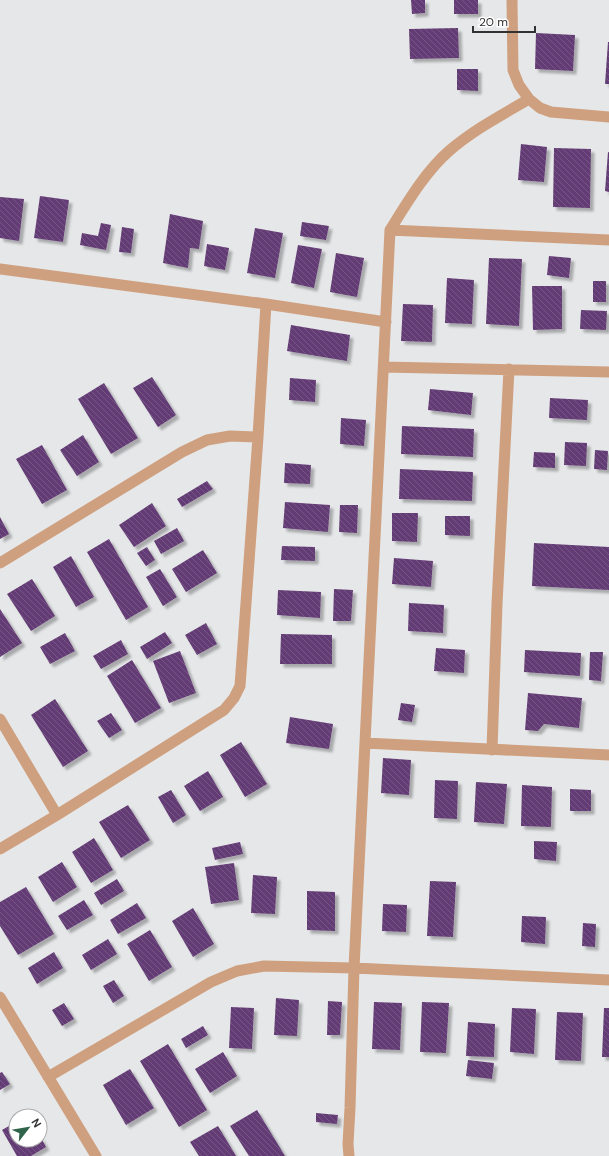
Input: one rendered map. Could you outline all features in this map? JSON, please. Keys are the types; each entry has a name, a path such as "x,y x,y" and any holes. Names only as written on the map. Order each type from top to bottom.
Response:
{"street":[{"path":"512,0 513,70 519,85 529,99 540,108 551,112 609,117"},
{"path":"349,1156 348,1144 354,968 390,230 420,183 449,151 482,127 529,99"},
{"path":"390,230 609,240"},
{"path":"0,269 266,304 386,322"},
{"path":"0,849 224,710 234,698 240,686 266,304"},
{"path":"384,367 609,372"},
{"path":"492,750 497,604 509,369"},
{"path":"0,563 182,452 207,440 230,436 258,437"},
{"path":"0,720 57,815"},
{"path":"365,743 609,755"},
{"path":"48,1077 211,982 237,970 264,966 354,968 609,980"},
{"path":"0,997 96,1156"}],"building":[{"path":"411,0 425,0 425,13 412,14"},
{"path":"454,0 478,0 478,14 454,14"},
{"path":"458,28 459,58 410,59 409,29"},
{"path":"536,33 575,35 573,71 535,69"},
{"path":"608,42 609,84 605,84"},
{"path":"457,69 478,69 478,91 457,90"},
{"path":"521,144 547,147 544,182 518,180"},
{"path":"554,148 591,149 590,208 553,207"},
{"path":"609,152 609,192 605,191"},
{"path":"40,196 69,200 63,242 34,238"},
{"path":"0,197 24,199 19,241 0,238"},
{"path":"170,214 203,221 199,249 190,248 188,268 163,263"},
{"path":"302,222 329,226 326,240 300,236"},
{"path":"101,223 111,225 106,250 80,245 82,233 98,236"},
{"path":"122,227 134,229 131,253 119,252"},
{"path":"255,228 283,233 275,278 247,273"},
{"path":"207,244 229,248 225,270 204,266"},
{"path":"298,245 322,249 314,288 291,283"},
{"path":"336,253 364,258 357,297 330,292"},
{"path":"549,256 571,258 569,278 547,275"},
{"path":"489,258 522,259 519,326 486,324"},
{"path":"447,278 474,280 472,324 445,323"},
{"path":"593,281 606,281 606,302 593,302"},
{"path":"532,286 562,286 562,329 533,330"},
{"path":"403,304 433,305 432,342 401,341"},
{"path":"581,310 607,311 606,330 580,329"},
{"path":"291,325 350,335 347,361 287,351"},
{"path":"152,377 176,415 158,427 133,388"},
{"path":"290,378 316,380 315,402 289,400"},
{"path":"104,383 138,438 111,454 78,399"},
{"path":"430,389 473,393 471,415 428,410"},
{"path":"550,398 588,400 587,420 549,418"},
{"path":"341,418 366,420 364,446 340,444"},
{"path":"402,426 474,429 473,457 401,454"},
{"path":"83,435 99,462 77,476 60,450"},
{"path":"565,442 587,443 586,466 564,465"},
{"path":"42,445 67,490 42,504 16,459"},
{"path":"595,450 608,451 607,470 594,469"},
{"path":"534,452 555,453 555,468 533,467"},
{"path":"285,463 311,465 310,484 284,483"},
{"path":"400,469 473,472 472,501 399,499"},
{"path":"207,481 213,489 182,507 177,499"},
{"path":"285,502 330,505 328,532 283,528"},
{"path":"152,503 166,526 134,547 119,525"},
{"path":"340,505 358,505 357,533 339,532"},
{"path":"392,513 418,513 417,542 392,541"},
{"path":"445,516 470,516 470,536 445,535"},
{"path":"0,517 9,534 0,539"},
{"path":"177,528 184,541 161,554 154,541"},
{"path":"109,539 148,607 126,620 87,552"},
{"path":"534,543 609,547 609,590 532,586"},
{"path":"282,546 315,547 315,561 281,560"},
{"path":"147,547 155,560 146,566 137,553"},
{"path":"203,550 217,573 186,592 172,569"},
{"path":"71,556 94,597 76,607 53,567"},
{"path":"394,558 433,561 431,587 392,584"},
{"path":"160,569 177,597 163,606 146,577"},
{"path":"32,579 55,616 31,631 7,594"},
{"path":"334,589 353,590 351,621 333,621"},
{"path":"278,590 321,592 320,618 277,615"},
{"path":"409,603 444,605 443,633 408,631"},
{"path":"0,609 22,643 0,657"},
{"path":"206,623 217,644 197,655 185,635"},
{"path":"165,632 172,643 147,659 140,647"},
{"path":"65,633 75,651 50,664 40,647"},
{"path":"281,634 332,635 332,664 280,664"},
{"path":"121,640 128,654 101,669 93,656"},
{"path":"436,648 465,650 464,673 434,671"},
{"path":"525,650 581,653 580,676 524,672"},
{"path":"180,651 196,693 169,703 153,661"},
{"path":"590,652 603,652 601,681 589,680"},
{"path":"132,660 161,708 135,723 107,676"},
{"path":"528,693 582,698 579,728 544,724 538,731 525,730"},
{"path":"55,699 88,751 63,767 31,715"},
{"path":"401,703 415,705 412,722 398,720"},
{"path":"111,713 122,730 109,738 97,721"},
{"path":"290,717 333,724 329,749 286,743"},
{"path":"241,742 267,784 245,797 220,755"},
{"path":"383,758 411,760 409,795 381,793"},
{"path":"208,771 223,797 200,811 184,786"},
{"path":"435,780 458,781 457,819 434,818"},
{"path":"476,782 507,784 504,824 474,822"},
{"path":"522,785 552,787 551,827 521,826"},
{"path":"570,789 591,790 591,811 570,811"},
{"path":"171,790 186,815 173,823 158,797"},
{"path":"128,805 150,840 121,858 99,822"},
{"path":"94,838 113,870 91,883 72,852"},
{"path":"534,841 557,842 556,861 534,859"},
{"path":"240,842 243,854 215,860 212,848"},
{"path":"62,862 77,887 53,902 38,877"},
{"path":"234,863 239,900 211,904 205,867"},
{"path":"253,875 277,877 275,914 251,913"},
{"path":"117,879 124,891 101,905 94,893"},
{"path":"430,881 456,882 453,937 427,936"},
{"path":"26,887 54,934 18,955 0,926 0,902"},
{"path":"307,891 335,892 335,931 307,930"},
{"path":"84,900 93,915 67,930 58,916"},
{"path":"137,903 146,918 118,934 110,920"},
{"path":"383,904 407,905 406,932 382,931"},
{"path":"193,908 214,944 193,957 172,921"},
{"path":"522,916 546,917 545,944 521,942"},
{"path":"583,923 596,924 595,947 582,946"},
{"path":"150,930 172,967 149,981 127,944"},
{"path":"108,939 117,954 91,970 82,955"},
{"path":"54,952 63,968 37,984 28,968"},
{"path":"114,980 124,996 113,1003 103,986"},
{"path":"276,998 299,1000 297,1036 274,1035"},
{"path":"328,1001 342,1002 340,1035 327,1035"},
{"path":"374,1002 402,1003 400,1050 372,1049"},
{"path":"422,1002 449,1003 446,1053 420,1052"},
{"path":"64,1003 74,1019 62,1026 52,1010"},
{"path":"231,1007 254,1008 252,1049 229,1048"},
{"path":"512,1008 536,1009 534,1054 510,1052"},
{"path":"604,1008 609,1008 609,1057 602,1057"},
{"path":"557,1012 583,1013 581,1061 555,1060"},
{"path":"468,1022 495,1024 494,1057 466,1056"},
{"path":"203,1026 208,1035 186,1048 181,1039"},
{"path":"168,1044 207,1110 179,1127 140,1061"},
{"path":"223,1052 237,1076 210,1093 195,1069"},
{"path":"468,1060 494,1063 492,1079 466,1076"},
{"path":"130,1069 154,1108 126,1125 103,1085"},
{"path":"2,1072 10,1084 0,1090 0,1073"},
{"path":"257,1110 285,1156 249,1156 230,1126"},
{"path":"316,1113 338,1115 337,1124 316,1122"},
{"path":"218,1126 236,1156 199,1156 190,1142"},
{"path":"8,1127 8,1140 2,1130"},
{"path":"12,1148 44,1148 31,1156 17,1156"}]}
